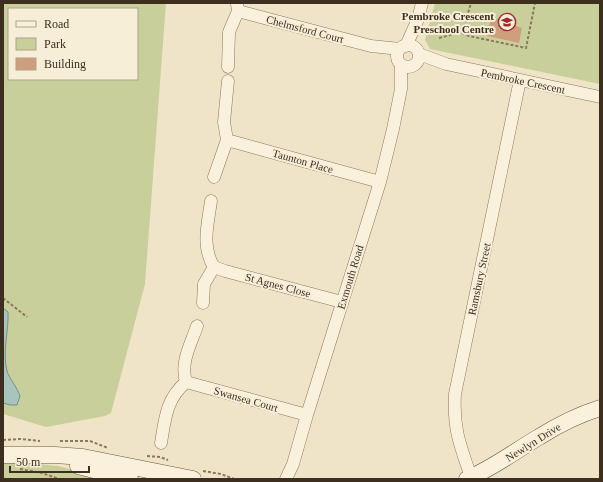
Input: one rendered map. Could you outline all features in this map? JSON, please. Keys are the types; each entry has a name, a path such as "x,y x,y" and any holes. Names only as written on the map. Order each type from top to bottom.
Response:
{"street":[{"name":"Exmouth Road","path":"286,479 293,464 380,182 389,148 408,56 422,3"},
{"name":"Chelmsford Court","path":"228,67 229,32 238,7 408,56"},
{"name":"Pembroke Crescent","path":"408,56 600,97"},
{"name":"Ramsbury Street","path":"469,478 455,427 455,394 520,80"},
{"path":"214,177 227,140 224,122 228,81"},
{"name":"Taunton Place","path":"227,140 380,182"},
{"path":"202,303 204,284 214,267 210,260 206,246 211,201"},
{"name":"St Agnes Close","path":"214,267 342,302"},
{"path":"161,444 166,414 170,401 177,390 186,382 183,370 184,360 197,326"},
{"name":"Swansea Court","path":"186,382 307,415"},
{"name":"Newlyn Drive","path":"469,478 505,459 555,427 600,408"},
{"path":"3,455 18,461 62,462 130,479"},
{"path":"18,461 55,455 83,457 193,479"},
{"name":"Exmouth Road","path":"292,479 293,464"}],"path":[{"path":"462,33 471,3"},
{"path":"439,38 462,33 469,36 526,48 535,3"},
{"path":"3,298 27,317"},
{"path":"18,461 42,473 59,479"}],"green space":[{"path":"3,3 166,3 145,284 111,413 105,416 46,427 3,414"},
{"path":"435,3 600,3 600,84 430,49 425,40"},
{"path":"17,462 58,466 109,479 3,479 3,463"}],"water":[{"path":"3,308 8,312 5,349 7,371 20,396 17,405 3,403"}],"building":[{"path":"491,18 517,23 516,26 522,28 519,43 487,36"}],"place":[{"name":"Pembroke Crescent Preschool Centre","path":"507,22"}]}
